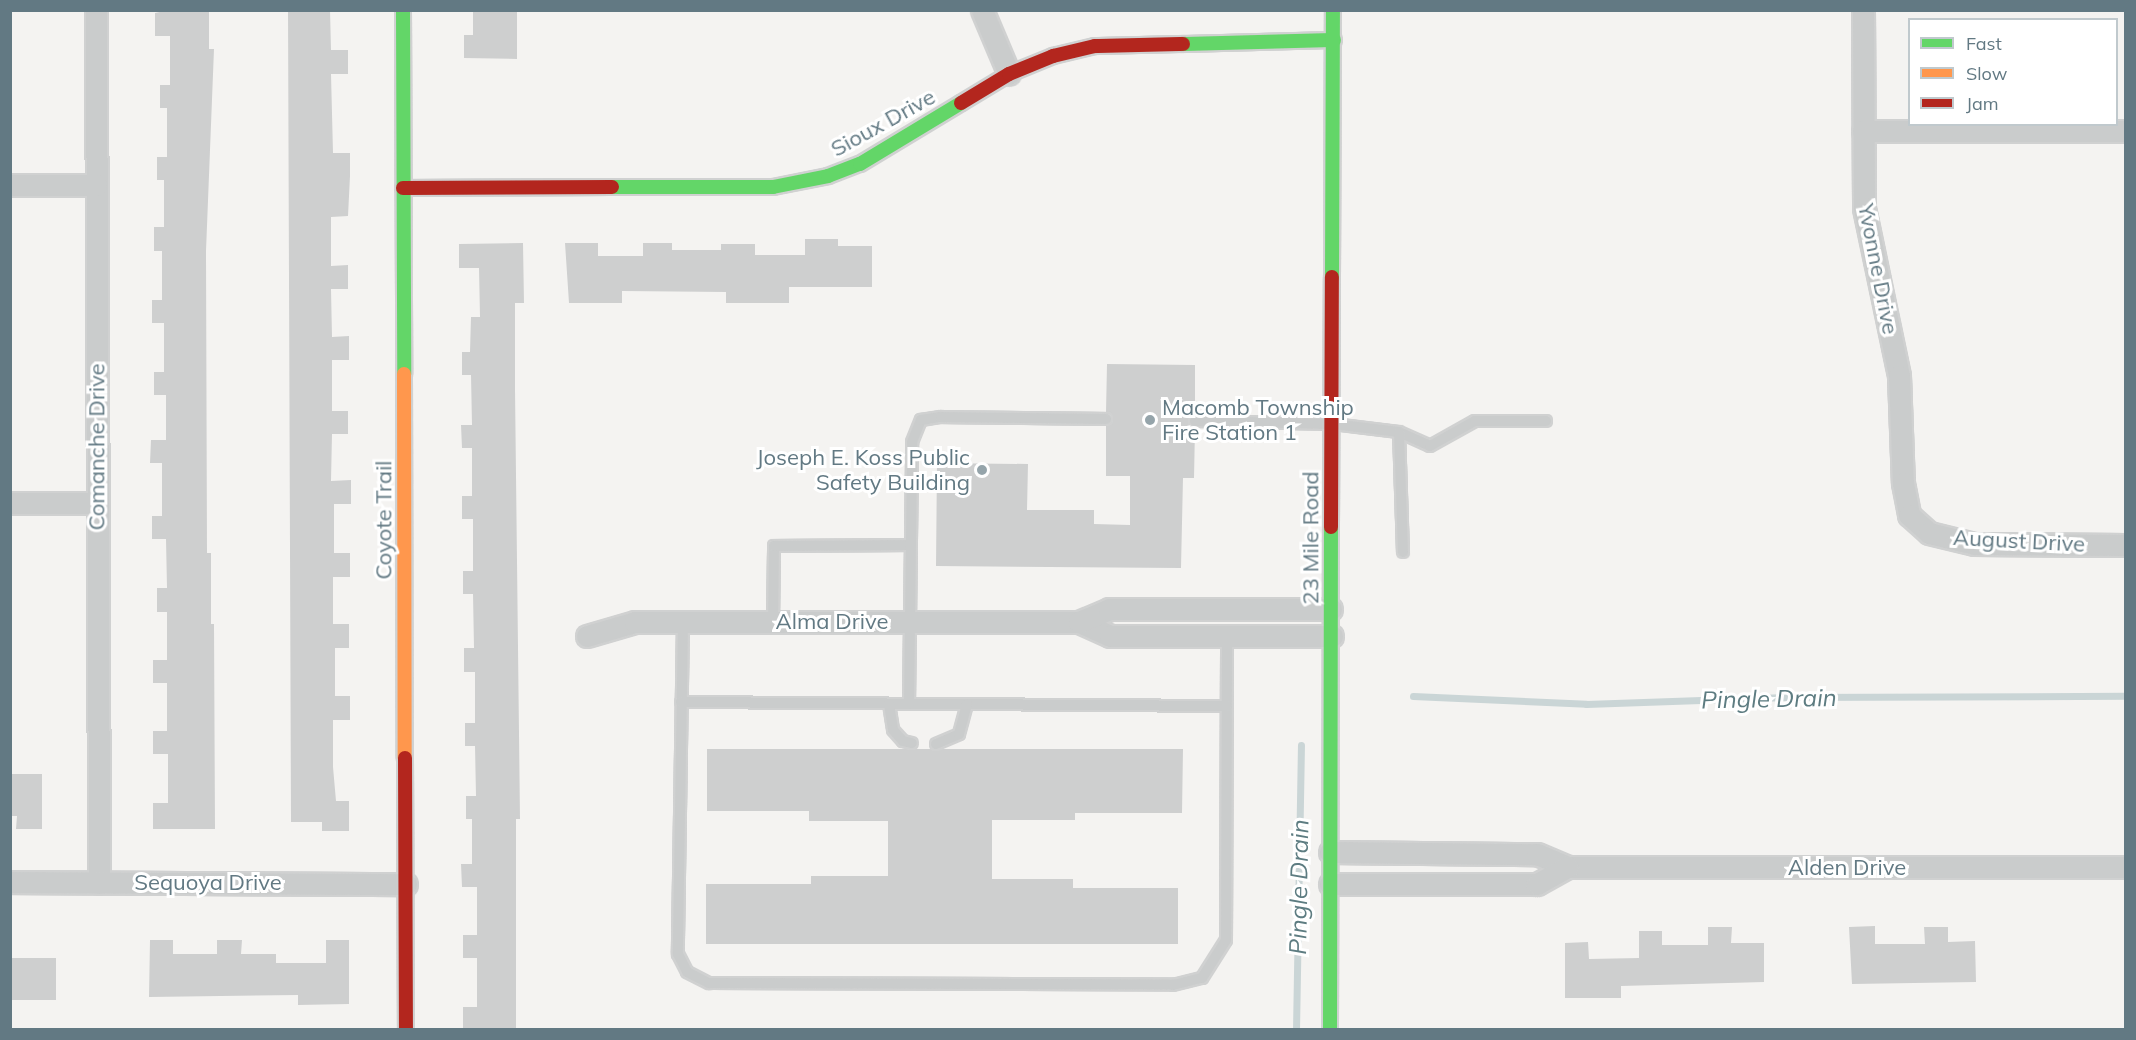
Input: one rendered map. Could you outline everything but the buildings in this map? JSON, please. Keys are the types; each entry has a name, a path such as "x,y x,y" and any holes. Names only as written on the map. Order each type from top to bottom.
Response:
{"street":[{"name":"Comanche Drive","path":"96,10 99,882"},
{"name":"Coyote Trail","path":"403,10 406,1029"},
{"path":"982,10 1010,75"},
{"name":"23 Mile Road","path":"1330,1029 1333,10"},
{"name":"Yvonne Drive","path":"1863,10 1864,208 1899,376 1905,500 1916,524"},
{"name":"Sioux Drive","path":"403,188 773,187 803,182 860,164 1010,75 1053,56 1095,46 1334,40"},
{"path":"1863,131 2126,131"},
{"path":"10,185 96,185"},
{"path":"10,503 98,503"},
{"name":"August Drive","path":"1916,524 1949,540 1974,544 2126,545"},
{"name":"Alma Drive","path":"587,636 635,622 911,621 1079,622 1110,636 1217,625 1331,609"},
{"name":"Alma Drive","path":"1217,625 1332,636"},
{"name":"Alden Drive","path":"1330,852 1537,854 1568,867 2126,867"},
{"name":"Alden Drive","path":"1330,884 1537,884 1568,867"},
{"name":"Sequoya Drive","path":"10,882 406,884"}],"lane":[{"path":"909,704 912,442 921,420 941,417 1106,420"},
{"path":"1195,421 1333,424 1399,432 1430,446 1474,421 1546,421"},
{"path":"1399,432 1403,552"},
{"path":"773,622 774,546 910,545"},
{"path":"683,622 678,954 687,972 710,982 721,983 1173,986 1202,978 1226,940 1227,706 1217,625"},
{"path":"681,702 1227,706"},
{"path":"889,704 893,730 903,741 912,743"},
{"path":"936,744 959,734 967,704"}],"waterway":[{"name":"Pingle Drain","path":"1413,696 1586,704 1789,697 2126,696"},
{"name":"Pingle Drain","path":"1296,1030 1301,745"}],"traffic: fast":[{"path":"403,10 404,374"},
{"path":"1332,277 1333,10"},
{"path":"1183,44 1334,40"},
{"path":"612,187 773,187 828,176 860,164 961,103"},
{"path":"1330,1030 1331,527"}],"traffic: slow":[{"path":"404,374 405,758"}],"traffic: jam":[{"path":"961,103 1009,74 1053,56 1095,46 1183,44"},
{"path":"403,188 612,187"},
{"path":"1331,527 1332,277"},
{"path":"405,758 406,1030"}],"place":[{"name":"Macomb Township Fire Station 1","path":"1150,420"},
{"name":"Joseph E. Koss Public Safety Building","path":"982,470"}]}
